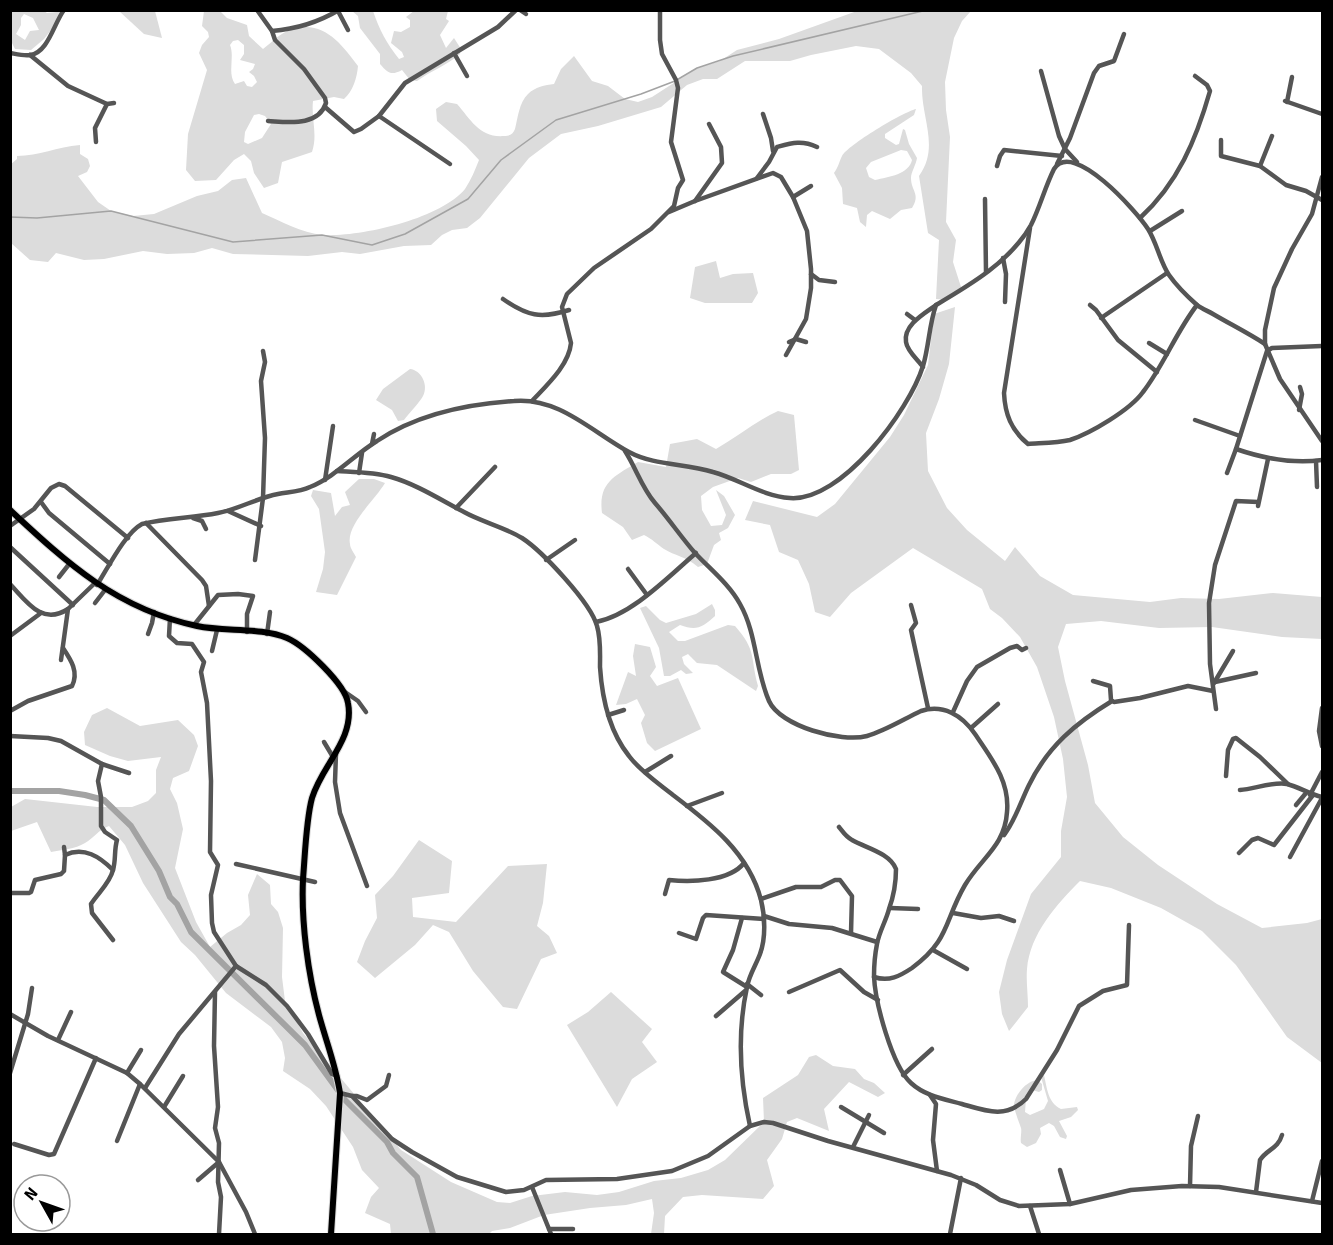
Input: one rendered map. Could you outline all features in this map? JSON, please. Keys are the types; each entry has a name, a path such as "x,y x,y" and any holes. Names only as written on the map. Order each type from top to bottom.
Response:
{"main road":[{"path":"10,510 70,563 105,590 154,612 194,625 217,630 267,634 288,639 299,645 317,661 345,692 349,721 346,734 324,770 311,801 303,880 304,915 311,978 338,1076 340,1094 331,1234"}],"street":[{"path":"30,55 39,50 47,41 64,10"},
{"path":"257,10 272,31 275,40 304,69 325,98 325,107 354,132 379,116 405,83 498,27 516,10"},
{"path":"520,10 526,14"},
{"path":"532,401 554,376 570,349 571,343 562,313 562,301 573,287 594,268 651,229 674,206 678,188 683,180 671,142 678,88 662,54 660,10"},
{"path":"272,31 308,26 339,11 348,30"},
{"path":"922,367 906,342 911,326 915,320 986,272 1018,243 1030,225 1062,156 1094,73 1099,66 1114,61 1124,34"},
{"path":"10,53 30,55 68,86 107,104 114,103"},
{"path":"454,53 467,76"},
{"path":"1041,71 1059,136 1065,149 1078,164 1116,192 1140,218 1150,231 1167,273 1197,305 1265,344"},
{"path":"1140,218 1155,204 1173,181 1195,138 1210,91 1207,85 1195,76"},
{"path":"1292,77 1286,102 1323,114"},
{"path":"96,142 94,128 107,104"},
{"path":"268,121 308,121 325,107"},
{"path":"763,114 773,153"},
{"path":"379,116 450,164"},
{"path":"695,201 722,163 722,147 709,124"},
{"path":"1260,166 1272,136"},
{"path":"1221,140 1221,156 1260,166 1286,185 1306,191 1320,199"},
{"path":"755,180 777,147 804,142 817,147"},
{"path":"997,166 1005,150 1062,156"},
{"path":"1057,164 1071,162 1078,164"},
{"path":"667,213 773,172 778,174 793,197 807,231 811,274 806,320 786,355"},
{"path":"1323,177 1320,199 1304,232 1292,249 1274,288 1267,316 1265,344 1280,379 1299,410 1323,441"},
{"path":"793,197 811,186"},
{"path":"985,200 986,272"},
{"path":"1150,231 1182,211"},
{"path":"1030,225 1004,393 1005,411 1009,421 1028,444 1069,440 1087,432 1132,404 1144,392 1197,305"},
{"path":"1003,258 1006,274 1005,302"},
{"path":"1101,318 1167,273"},
{"path":"811,274 819,280 835,282"},
{"path":"503,299 526,314 562,313 569,310"},
{"path":"10,584 41,613 55,616 68,609 96,584 135,528 146,523 228,511 263,498 310,488 325,480 372,444 431,415 498,403 532,401 567,413 624,449 653,462 697,467 779,496 804,498 836,481 876,446 905,403 922,367 936,305"},
{"path":"1090,305 1118,340 1157,372"},
{"path":"907,314 915,320"},
{"path":"789,342 796,339 806,342"},
{"path":"1149,343 1167,354"},
{"path":"1227,473 1268,351 1272,348 1323,346"},
{"path":"255,560 263,498 264,438 261,381 265,362 263,351"},
{"path":"1299,410 1302,394 1300,387"},
{"path":"1195,420 1240,436"},
{"path":"325,480 333,426"},
{"path":"372,444 374,434"},
{"path":"624,449 653,501 720,578 742,609 752,636 764,688 772,708 778,714 816,731 856,737 874,733 928,708 954,712 971,728 997,767 1005,788 1007,811 1002,836"},
{"path":"1236,449 1268,459 1302,462 1323,460"},
{"path":"358,473 362,453"},
{"path":"1216,709 1210,664 1208,614 1215,565 1236,501 1258,504 1268,459"},
{"path":"1316,461 1317,487"},
{"path":"456,508 495,467"},
{"path":"336,471 393,477 522,538 583,600 596,622 604,705 629,756 724,837 744,863 761,899 764,917 762,949 747,987 742,1015 740,1057 750,1126"},
{"path":"10,526 41,502 51,488 62,484 128,538"},
{"path":"41,502 49,513 110,564"},
{"path":"228,511 261,526"},
{"path":"191,517 202,521 206,529"},
{"path":"146,523 202,580 206,586 209,606"},
{"path":"546,560 575,540"},
{"path":"10,547 73,604"},
{"path":"596,622 619,614 647,595 696,553"},
{"path":"59,577 70,563"},
{"path":"628,569 647,595"},
{"path":"95,603 105,590"},
{"path":"194,625 220,594 248,594 253,596 248,614 247,632"},
{"path":"911,605 916,623 912,630 928,708"},
{"path":"61,660 68,609"},
{"path":"148,634 154,612"},
{"path":"267,634 270,612"},
{"path":"10,636 41,613"},
{"path":"170,618 169,636 177,643 192,644 204,662 201,672 207,703 211,782 210,852 218,865 212,890 214,932 236,966 266,985 280,999 298,1020 332,1074 338,1076"},
{"path":"212,651 217,630"},
{"path":"954,712 967,681 977,667 1010,648 1017,646 1022,650 1026,648"},
{"path":"10,711 28,701 72,686 75,675 74,667 63,648"},
{"path":"1214,686 1233,651"},
{"path":"876,980 900,977 939,944 964,887 1008,830 1037,770 1053,748 1082,719 1112,701 1140,698 1188,686 1214,686 1256,673"},
{"path":"1093,681 1110,686 1112,701"},
{"path":"345,692 358,701 366,712"},
{"path":"971,728 998,704"},
{"path":"1323,708 1319,731 1323,746"},
{"path":"608,715 624,710"},
{"path":"10,736 61,741 102,764 129,773"},
{"path":"1226,776 1228,750 1234,738 1255,752 1288,784 1323,798 1290,857"},
{"path":"324,742 334,754 335,782 340,813 368,886"},
{"path":"645,772 671,756"},
{"path":"102,764 98,775 102,800 101,826 105,832 117,840 113,853 111,878 92,904 92,912 113,940"},
{"path":"1239,853 1258,837 1274,845 1323,772"},
{"path":"1240,790 1288,784"},
{"path":"687,806 722,793"},
{"path":"1296,805 1310,794"},
{"path":"839,826 852,840 894,864 896,874 890,908 877,942 878,1000 891,1048 903,1075 930,1095 996,1111 1009,1111 1019,1106 1053,1058 1078,1006 1103,991 1127,984 1129,925"},
{"path":"10,893 29,893 35,880 61,874 66,866 63,847"},
{"path":"65,855 78,850 88,853 104,861 113,870"},
{"path":"665,894 669,880 710,879 734,872 744,863"},
{"path":"236,864 315,882"},
{"path":"761,899 796,887 821,887 840,880 852,896 851,933"},
{"path":"890,908 918,909"},
{"path":"953,913 981,918 999,916 1014,921"},
{"path":"679,933 696,939 706,915 764,917 789,924 832,928 877,942"},
{"path":"742,918 723,972 761,995"},
{"path":"933,950 967,969"},
{"path":"145,1088 179,1034 236,966"},
{"path":"789,992 840,970 864,992 878,1000"},
{"path":"716,1016 747,987"},
{"path":"10,1073 32,988"},
{"path":"215,992 214,1046 218,1107 215,1128 219,1143 218,1182 221,1202 219,1234"},
{"path":"58,1040 71,1012"},
{"path":"10,1014 127,1073 145,1088 219,1162 243,1204 255,1234"},
{"path":"903,1075 932,1049"},
{"path":"127,1073 141,1050"},
{"path":"10,1051 17,1051"},
{"path":"14,1143 49,1155 54,1154 96,1058"},
{"path":"340,1094 367,1100 386,1086 388,1075"},
{"path":"164,1107 183,1076"},
{"path":"117,1141 140,1084"},
{"path":"930,1095 936,1104 933,1140 937,1171"},
{"path":"352,1096 392,1139 412,1152 457,1177 506,1192 516,1192 546,1180 617,1179 672,1171 708,1156 750,1126 764,1122 961,1178 1005,1202 1030,1206 1070,1204 1141,1189 1191,1186 1219,1187 1323,1203"},
{"path":"841,1107 884,1132"},
{"path":"853,1147 869,1114"},
{"path":"1191,1186 1192,1134 1198,1116"},
{"path":"1256,1192 1260,1160 1278,1146 1282,1135"},
{"path":"1312,1201 1323,1161"},
{"path":"198,1180 219,1162"},
{"path":"1060,1170 1070,1204"},
{"path":"950,1234 961,1178"},
{"path":"532,1187 550,1232 573,1229"},
{"path":"1030,1206 1039,1234"}],"shaded area":[{"path":"10,11 44,11 47,13 66,11 44,39 31,50 15,49 11,41","holes":["24,14 33,18 39,30 30,31 25,40 16,34 21,25 21,18"]},
{"path":"119,11 155,11 162,38 144,34"},
{"path":"204,11 220,11 227,18 247,25 249,36 263,49 286,31 312,27 330,35 358,66 354,84 344,99 334,97 313,101 314,145 312,152 282,162 278,183 264,188 254,173 251,161 244,154 234,160 216,180 195,181 186,170 188,134 207,70 199,53 209,37 208,32 202,26","holes":["238,40 244,45 244,54 240,60 255,64 249,72 257,82 252,87 247,86 244,81 235,84 233,80 230,45 233,41","254,115 265,116 271,124 262,138 248,144 244,142 245,132"]},
{"path":"352,11 373,11 384,36 399,59 404,57 402,52 391,43 394,31 401,32 410,27 410,20 406,17 414,11 448,11 446,19 449,21 440,35 446,48 454,38 461,49 460,54 417,81 410,80 402,70 390,73 380,64 380,54 360,28 358,16"},
{"path":"857,11 971,11 962,21 954,38 945,82 950,137 946,222 956,240 953,262 961,287 948,299 936,299 939,240 928,233 919,176 925,165 929,143 922,86 911,73 879,49 856,46 790,61 745,61 717,79 703,79 687,85 661,107 598,126 561,134 529,158 480,218 467,228 452,230 442,235 431,245 404,246 360,254 342,252 308,256 233,254 212,248 194,253 167,254 143,251 104,259 84,260 56,253 48,262 30,260 11,243 10,165 17,159 17,156 80,145 80,154 88,159 90,166 87,172 78,176 98,202 111,211 133,216 154,214 197,196 218,191 232,180 246,178 262,213 307,232 339,235 399,224 438,209 453,200 465,189 479,160 437,121 436,109 446,102 457,104 482,131 496,136 508,136 515,129 519,110 525,98 537,88 554,84 561,69 574,56 592,81 608,86 625,99 638,102 652,97 697,68 720,61 737,50 779,39"},
{"path":"916,109 914,115 885,134 885,138 896,145 899,144 903,129 905,130 909,144 917,158 911,178 916,196 915,203 912,208 901,210 890,219 872,211 867,215 866,227 860,222 857,208 843,204 842,188 834,173 842,156 854,144","holes":["901,150 907,151 912,160 903,172 875,180 869,177 866,168 871,162"]},
{"path":"716,261 720,278 733,274 753,273 758,293 752,303 705,303 690,298 695,267"},
{"path":"955,307 949,364 926,433 928,471 947,508 967,530 1005,561 1015,547 1040,576 1073,595 1150,602 1181,598 1219,599 1273,593 1322,597 1322,639 1282,637 1212,627 1159,628 1101,621 1066,624 1058,647 1088,765 1095,803 1123,837 1158,865 1217,904 1262,928 1322,919 1322,1063 1287,1037 1236,965 1202,931 1161,908 1111,888 1080,881 1053,910 1033,944 1027,969 1028,1007 1009,1031 1002,1014 999,992 1007,960 1031,894 1061,857 1061,831 1067,797 1063,759 1054,717 1037,667 1020,637 990,609 982,589 913,548 851,593 830,617 815,612 809,584 798,560 779,552 770,525 745,520 753,501 817,517 835,504 890,437 904,415 928,365 934,314"},
{"path":"410,369 421,375 425,392 404,420 398,421 392,410 376,400 383,389"},
{"path":"778,411 794,415 799,470 791,474 771,474 751,482 738,478 713,487 701,496 702,510 711,526 722,525 726,515 716,490 724,496 735,515 728,528 719,533 721,540 714,545 707,564 698,567 664,549 644,535 632,540 623,527 602,513 603,494 610,481 638,462 666,467 670,444 697,439 716,449"},
{"path":"359,479 374,479 385,483 352,529 350,546 356,557 337,595 316,592 325,552 319,509 311,496 313,490 331,493 335,516 342,507 350,505 345,492"},
{"path":"712,604 715,616 706,623 695,628 680,625 669,632 678,641 685,641 728,625 735,626 747,642 752,654 758,686 756,691 717,665 697,663 688,654 682,657 684,664 693,673 686,674 681,670 670,676 664,676 659,648 640,608 646,606 666,623 696,614"},
{"path":"635,644 650,647 656,667 650,676 657,686 678,678 701,729 655,751 647,743 641,723 645,715 637,699 616,705 628,672 636,676 633,656"},
{"path":"107,708 140,726 178,720 194,735 198,746 189,771 173,778 170,789 177,803 183,829 175,868 196,922 210,947 241,925 250,915 248,895 257,874 270,885 271,904 278,912 283,928 282,977 285,1001 303,1033 401,1150 451,1182 497,1202 510,1203 532,1196 565,1192 597,1195 619,1192 654,1181 681,1178 708,1170 725,1160 764,1122 763,1098 798,1075 809,1057 816,1055 833,1066 855,1069 864,1079 874,1083 885,1093 878,1097 849,1082 824,1109 829,1131 797,1118 787,1122 782,1139 767,1160 774,1186 763,1199 702,1195 683,1197 665,1216 664,1234 651,1234 654,1213 652,1199 626,1205 544,1215 510,1228 492,1231 489,1234 391,1234 390,1224 365,1213 371,1197 379,1188 362,1170 353,1147 326,1106 310,1089 283,1071 285,1058 282,1042 271,1027 226,993 195,955 181,942 143,883 125,845 109,826 81,845 51,852 37,822 11,831 11,807 25,799 97,807 132,807 148,801 156,793 156,770 161,757 128,761 85,745 84,732 92,715"},
{"path":"419,840 452,861 449,893 412,898 413,917 456,922 508,866 547,864 543,903 537,926 549,936 557,953 541,959 517,1009 503,1007 473,971 449,932 433,925 415,945 375,978 357,962 377,918 375,895 393,876"},
{"path":"611,992 652,1029 642,1042 657,1062 632,1079 617,1107 567,1025 588,1012"},
{"path":"1044,1075 1053,1103 1061,1109 1077,1107 1078,1110 1071,1117 1059,1121 1067,1136 1066,1139 1060,1137 1054,1126 1049,1123 1040,1128 1041,1134 1036,1143 1027,1147 1021,1143 1021,1128 1014,1104 1022,1088 1037,1080 1042,1084 1042,1090 1039,1092 1032,1090 1026,1099 1025,1112 1030,1115 1044,1109 1048,1101 1041,1077"}],"waterway":[{"path":"10,217 37,218 111,211 233,242 322,235 372,245 405,234 468,199 501,160 556,120 641,94 675,81 697,68 733,56 927,10"},
{"path":"10,791 59,791 104,800 131,826 159,871 170,897 177,904 191,932 305,1045 345,1100 387,1142 393,1153 417,1177 433,1234"}]}
